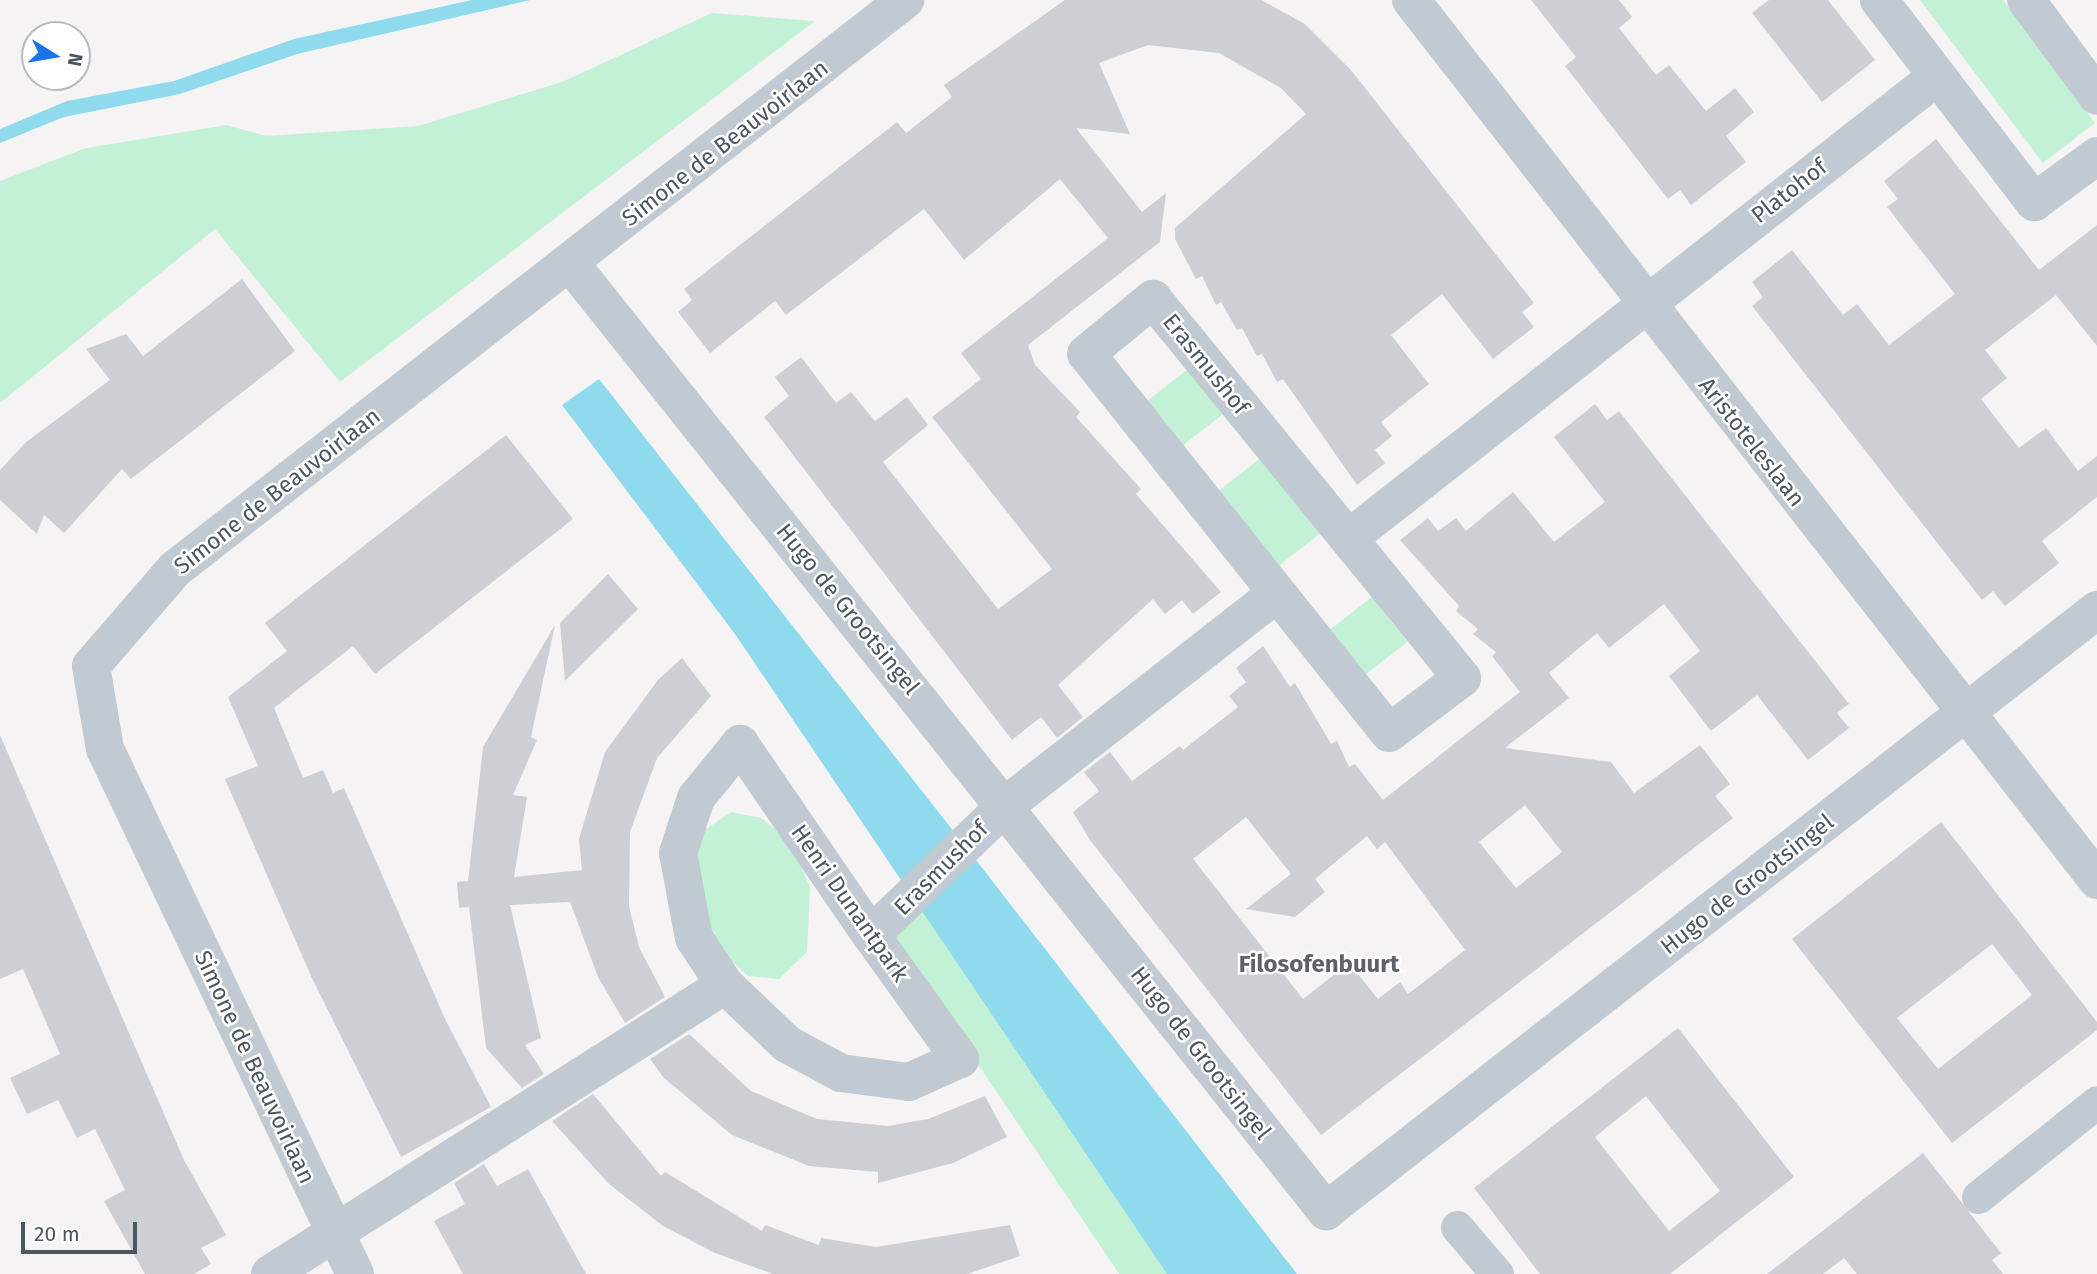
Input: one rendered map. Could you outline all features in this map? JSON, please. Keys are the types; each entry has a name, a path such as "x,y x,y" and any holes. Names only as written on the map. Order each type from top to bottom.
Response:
{"street":[{"name":"Simone de Beauvoirlaan","path":"355,1274 332,1232 104,749 91,666 175,569 905,0"},
{"name":"Aristoteleslaan","path":"1411,0 1643,303 2097,880"},
{"path":"1879,0 1935,78 2034,202 2097,156"},
{"path":"2026,0 2097,96"},
{"name":"Platohof","path":"1643,303 1935,78"},
{"name":"Hugo de Grootsingel","path":"570,263 1006,805 1326,1211 1964,714"},
{"name":"Erasmushof","path":"1153,299 1462,678 1389,733 1275,595 1086,354 1153,299"},
{"path":"1349,538 1643,303"},
{"name":"Erasmushof","path":"871,935 907,905 967,839 1006,805 1275,595"},
{"path":"1964,714 2097,610"},
{"name":"Henri Dunantpark","path":"740,744 871,935 960,1059 909,1082 841,1073 787,1044 725,985 694,938 678,853 695,798 740,744"},
{"path":"270,1274 332,1232 725,985"},
{"path":"1978,1197 2097,1102"},
{"path":"1457,1227 1497,1274"}],"green space":[{"path":"1920,0 2003,0 2095,123 2043,163"},
{"path":"712,13 815,21 340,382 215,229 0,403 0,181 86,148 227,125 266,136 418,126 562,82"},
{"path":"1192,366 1227,411 1181,447 1146,402"},
{"path":"1262,457 1321,533 1276,568 1217,492"},
{"path":"1372,597 1407,642 1361,678 1326,633"},
{"path":"731,812 761,818 775,829 793,849 810,887 807,952 779,979 748,976 710,941 692,870 702,832"},
{"path":"920,907 1167,1273 1119,1274 887,929"}],"water":[{"path":"472,0 530,0 297,54 180,94 64,117 0,143 0,129 67,101 174,81 294,39"},
{"path":"599,379 1297,1274 1167,1274 735,634 562,405"}],"building":[{"path":"1065,0 1261,0 1305,24 1351,70 1534,303 1522,312 1534,327 1493,359 1442,294 1391,335 1429,384 1381,422 1392,436 1375,450 1385,463 1357,485 1283,379 1277,382 1262,354 1257,356 1242,328 1237,330 1221,302 1216,305 1202,276 1196,279 1175,239 1175,228 1306,114 1281,88 1219,53 1148,45 1099,63 1130,134 1076,128 1142,212 1166,193 1160,242 1028,345 1035,365 1080,412 1076,417 1141,489 1136,494 1221,592 1193,614 1182,600 1165,614 1153,599 1058,685 1083,717 1057,738 1041,717 1012,740 764,417 789,396 775,377 801,357 836,403 851,392 875,421 907,397 928,425 883,462 998,609 1052,569 932,417 981,379 961,353 1108,238 1060,179 964,260 924,209 786,315 775,301 710,353 678,312 692,300 684,289 897,122 906,133 952,97 944,85"},
{"path":"1531,0 1619,0 1632,17 1619,28 1656,75 1669,65 1706,111 1735,88 1754,112 1726,136 1746,162 1691,205 1680,190 1668,199 1565,66 1576,57"},
{"path":"1769,0 1828,0 1875,60 1822,102 1752,13"},
{"path":"1936,139 2039,270 2097,225 2097,346 2056,295 1985,350 2007,378 1981,399 2019,448 2046,428 2078,471 2097,456 2097,497 2042,541 2059,563 2005,606 1993,591 1982,600 1752,306 1763,297 1752,282 1792,250 1843,315 1857,304 1889,345 1955,294 1887,207 1898,199 1884,181"},
{"path":"242,279 295,351 131,479 122,469 64,533 44,515 37,534 0,500 0,470 26,442 110,380 86,349 126,334 143,356"},
{"path":"1595,404 1607,420 1619,411 1849,704 1837,713 1849,728 1808,760 1757,695 1711,731 1669,676 1700,651 1664,604 1609,648 1597,633 1549,673 1569,698 1505,748 1611,762 1634,793 1700,745 1730,784 1715,796 1733,818 1321,1135 1090,840 1073,812 1099,791 1084,772 1110,752 1132,781 1180,746 1183,750 1238,707 1229,696 1246,682 1236,668 1263,646 1290,687 1295,683 1331,744 1337,741 1349,767 1355,764 1383,800 1520,692 1492,656 1496,652 1473,634 1478,629 1456,611 1459,606 1400,540 1428,518 1438,531 1456,518 1466,531 1513,492 1554,542 1605,502 1554,437","holes":["1525,805 1562,852 1516,888 1479,842","1246,817 1291,874 1246,909 1295,917 1325,892 1315,879 1367,836 1377,849 1385,842 1465,950 1408,994 1400,982 1378,999 1349,963 1303,999 1193,859"]},
{"path":"506,435 573,519 375,674 353,646 274,708 303,778 323,770 333,793 344,788 445,1019 491,1107 401,1157 311,976 225,779 258,766 228,697 287,651 265,623"},
{"path":"608,574 638,609 565,681 560,623"},
{"path":"555,625 531,737 537,740 513,795 527,797 514,877 582,870 579,839 605,752 658,680 682,658 711,696 657,758 630,832 629,906 639,947 665,997 625,1023 598,977 570,902 510,905 541,1038 525,1045 544,1074 522,1088 486,1048 469,907 459,908 457,882 468,881 483,747"},
{"path":"0,735 184,1160 226,1235 201,1248 211,1264 194,1274 145,1274 104,1201 125,1190 95,1129 77,1138 58,1100 27,1114 10,1078 60,1054 23,969 0,979"},
{"path":"1941,822 2097,1022 2097,1030 1952,1143 1792,939","holes":["1992,944 2032,995 1938,1069 1897,1018"]},
{"path":"1678,1028 1794,1177 1670,1274 1540,1274 1474,1188","holes":["1646,1096 1720,1191 1669,1231 1595,1137"]},
{"path":"689,1034 751,1091 817,1119 888,1126 928,1119 985,1096 1007,1137 953,1163 878,1183 878,1172 809,1166 732,1135 663,1077 650,1059"},
{"path":"593,1094 661,1176 665,1172 762,1231 765,1225 819,1245 821,1238 876,1247 1010,1225 1020,1256 967,1274 773,1274 715,1253 663,1226 609,1184 552,1121"},
{"path":"1923,1153 2001,1253 1992,1260 2003,1274 1857,1274 1844,1258 1823,1274 1767,1274"},
{"path":"484,1164 497,1186 528,1169 586,1274 463,1274 434,1221 465,1204 454,1183"}],"district":[{"name":"Filosofenbuurt","path":"1319,965"}]}
